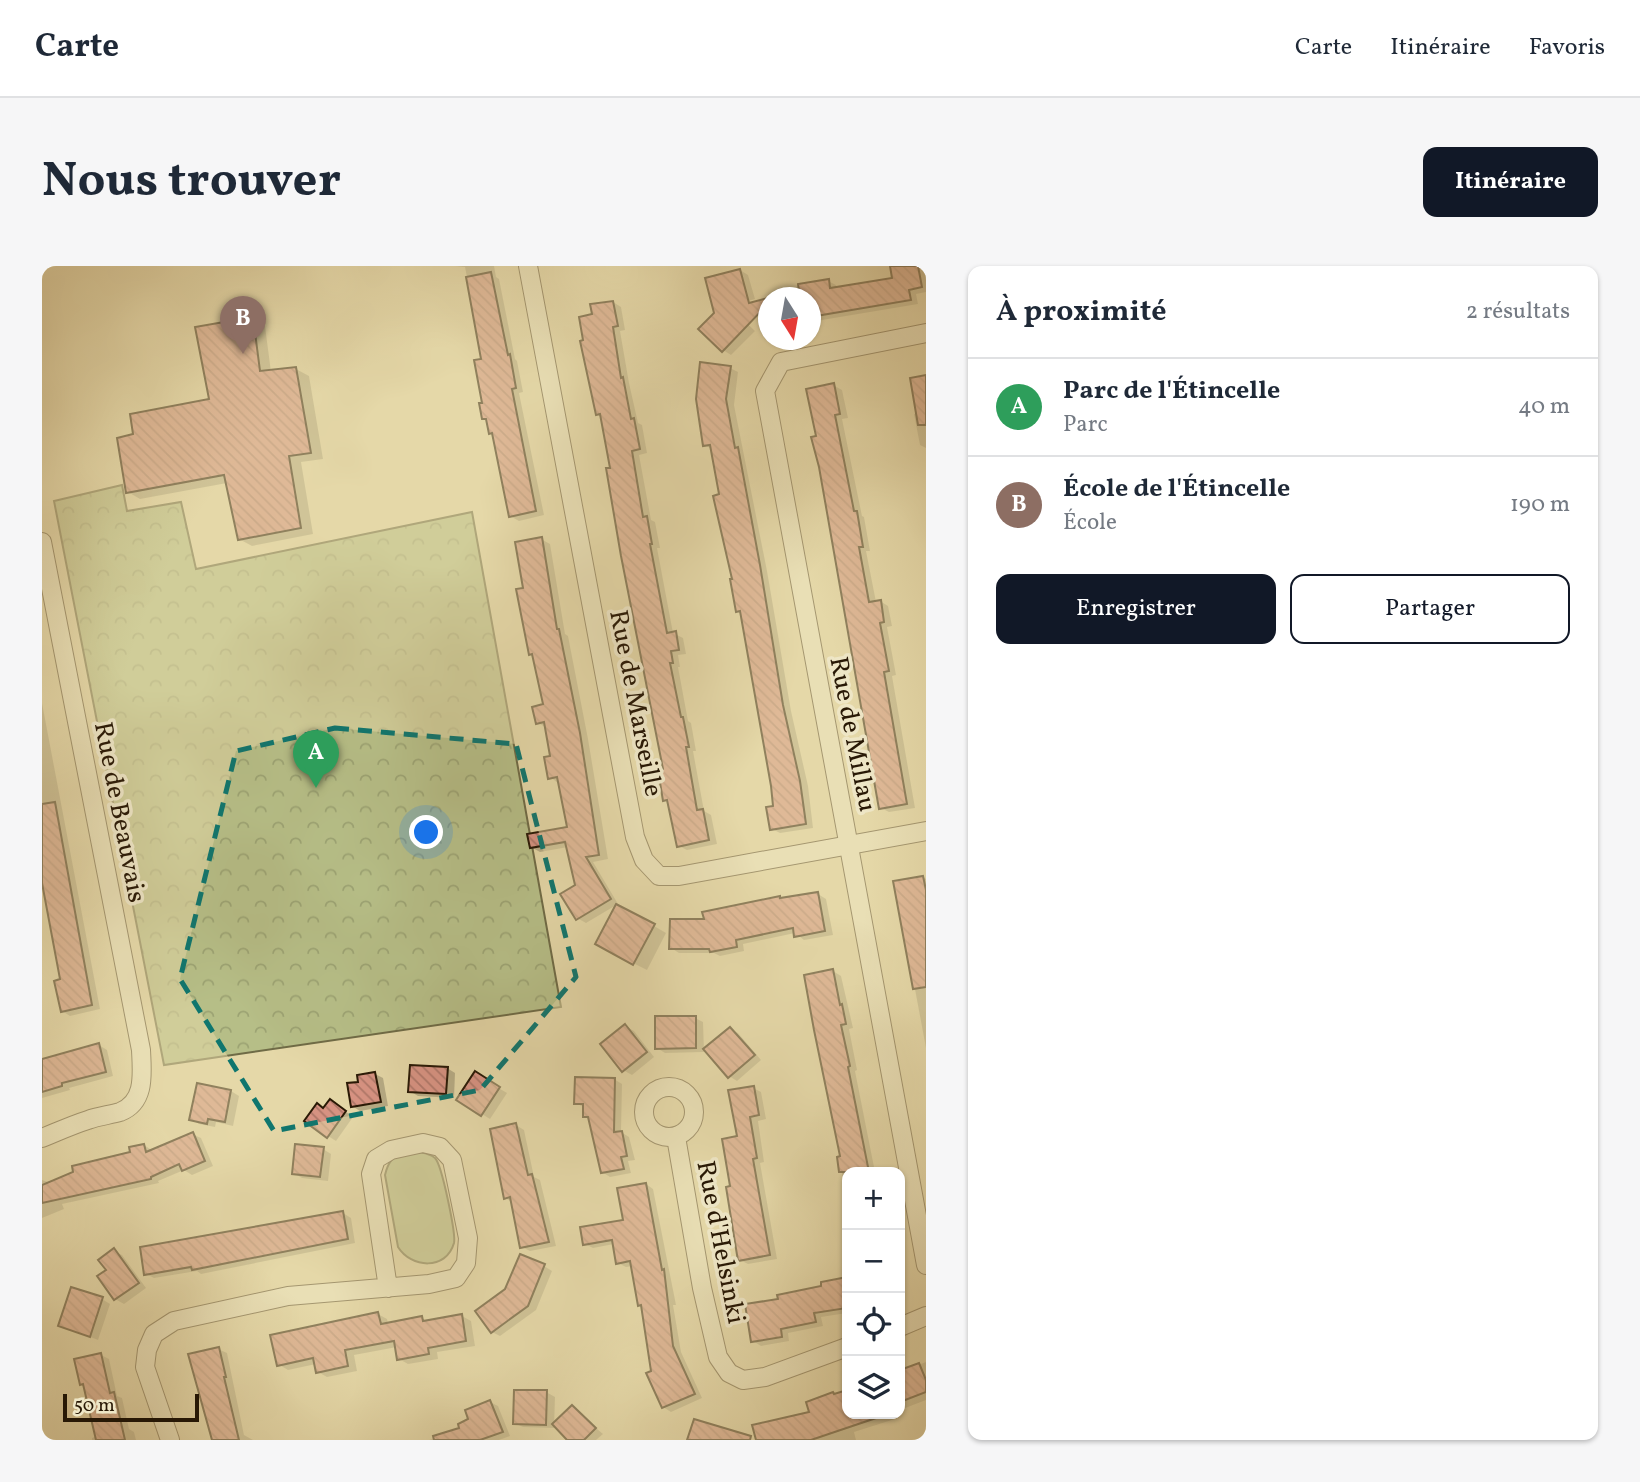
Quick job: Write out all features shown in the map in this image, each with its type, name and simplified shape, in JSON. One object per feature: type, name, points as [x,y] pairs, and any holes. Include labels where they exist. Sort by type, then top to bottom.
[{"type":"street","name":"Rue de Marseille","points":[[528,266],[635,837],[644,860],[659,876],[678,876],[926,831]]},
{"type":"street","name":"Rue de Millau","points":[[926,332],[781,362],[765,391],[926,1265]]},
{"type":"street","name":"Rue de Beauvais","points":[[42,542],[141,1050],[140,1093],[132,1106],[120,1112],[88,1119],[42,1138]]},
{"type":"street","name":"Rue d'Helsinki","points":[[676,1137],[702,1288],[718,1357],[729,1373],[743,1380],[765,1377],[842,1349]]},
{"type":"street","points":[[170,1440],[145,1367],[147,1350],[154,1334],[174,1321],[288,1296],[388,1288],[429,1284],[456,1278],[466,1263],[468,1238],[452,1160],[440,1147],[423,1143],[391,1150],[376,1159],[371,1174],[388,1288]]},
{"type":"street","points":[[905,1324],[926,1316]]},
{"type":"highlighted area","points":[[335,728],[516,744],[576,977],[480,1090],[274,1131],[180,979],[236,751]]},
{"type":"green space","points":[[122,485],[127,511],[181,502],[196,569],[472,512],[561,1007],[164,1065],[54,501]]},
{"type":"green space","points":[[403,1152],[428,1154],[435,1158],[441,1173],[451,1214],[454,1243],[450,1252],[436,1262],[411,1259],[398,1247],[385,1175],[391,1161]]},
{"type":"building","points":[[890,266],[918,266],[922,287],[909,290],[911,300],[821,315],[821,287],[798,287],[798,284],[829,279],[830,288],[892,278]]},
{"type":"building","points":[[740,269],[749,303],[758,301],[758,314],[722,352],[698,329],[714,313],[705,278]]},
{"type":"building","points":[[491,272],[508,355],[510,354],[516,388],[512,389],[536,511],[509,517],[492,433],[489,434],[486,419],[482,419],[479,403],[482,403],[474,360],[481,359],[466,277]]},
{"type":"building","points":[[613,301],[618,326],[613,327],[621,378],[623,377],[640,449],[632,451],[643,517],[647,516],[667,633],[676,631],[679,650],[671,651],[673,663],[670,663],[689,747],[686,747],[697,810],[703,809],[709,840],[677,847],[667,800],[663,801],[658,770],[663,769],[621,556],[600,414],[596,415],[580,341],[583,340],[579,317],[592,314],[590,304]]},
{"type":"building","points":[[253,317],[260,371],[296,367],[311,453],[289,456],[301,528],[238,540],[224,475],[126,493],[117,438],[133,434],[130,414],[209,399],[195,327]]},
{"type":"building","points":[[700,362],[731,366],[726,399],[735,448],[738,447],[806,824],[770,830],[766,807],[773,806],[771,786],[740,611],[736,612],[732,579],[713,496],[719,494],[710,445],[703,446],[696,399]]},
{"type":"building","points":[[926,375],[926,425],[918,425],[910,378]]},
{"type":"building","points":[[834,383],[840,414],[835,415],[854,511],[857,511],[863,547],[859,547],[869,602],[881,600],[884,622],[880,623],[889,671],[884,672],[907,804],[879,809],[819,467],[811,437],[816,436],[806,389]]},
{"type":"building","points":[[542,537],[557,629],[580,733],[599,855],[586,857],[611,899],[576,920],[560,894],[575,885],[565,842],[530,848],[527,834],[567,827],[557,777],[548,779],[544,757],[550,756],[544,722],[536,724],[532,707],[543,704],[532,654],[529,655],[516,589],[523,588],[515,542]]},
{"type":"building","points":[[55,802],[92,1005],[61,1012],[54,981],[60,979],[42,883],[42,804]]},
{"type":"building","points":[[923,876],[926,890],[926,987],[913,989],[893,881]]},
{"type":"building","points":[[818,892],[825,931],[794,937],[793,928],[736,940],[737,947],[710,952],[709,949],[669,949],[670,919],[704,919],[702,912],[780,896]]},
{"type":"building","points":[[616,904],[655,924],[633,965],[595,944]]},
{"type":"building","points":[[833,969],[846,1024],[841,1025],[868,1167],[842,1167],[842,1172],[839,1172],[837,1157],[840,1156],[804,975]]},
{"type":"building","points":[[655,1016],[696,1016],[696,1048],[655,1049]]},
{"type":"building","points":[[625,1024],[647,1052],[622,1072],[600,1044]]},
{"type":"building","points":[[730,1027],[755,1055],[728,1078],[703,1049]]},
{"type":"building","points":[[99,1043],[106,1072],[62,1083],[62,1086],[42,1092],[42,1059]]},
{"type":"building","points":[[410,1065],[448,1067],[446,1094],[408,1092]]},
{"type":"building","points":[[475,1071],[500,1087],[481,1116],[456,1100]]},
{"type":"building","points":[[375,1072],[381,1102],[351,1107],[347,1083],[358,1082],[357,1075]]},
{"type":"building","points":[[575,1077],[615,1078],[614,1132],[622,1131],[627,1156],[621,1157],[624,1169],[601,1173],[588,1117],[583,1117],[583,1104],[574,1104]]},
{"type":"building","points":[[197,1083],[231,1090],[225,1122],[208,1119],[207,1124],[189,1120]]},
{"type":"building","points":[[754,1086],[759,1115],[750,1117],[757,1158],[753,1159],[770,1255],[738,1261],[726,1187],[730,1186],[722,1139],[737,1136],[728,1090]]},
{"type":"building","points":[[330,1099],[346,1111],[327,1138],[304,1121],[317,1103],[323,1108]]},
{"type":"building","points":[[516,1123],[528,1175],[532,1174],[549,1242],[520,1248],[510,1197],[504,1199],[490,1129]]},
{"type":"building","points":[[193,1132],[205,1161],[182,1171],[179,1164],[151,1179],[42,1203],[42,1185],[73,1172],[72,1166],[130,1152],[129,1147],[144,1144],[146,1152]]},
{"type":"building","points":[[295,1144],[324,1147],[320,1177],[292,1174]]},
{"type":"building","points":[[646,1183],[662,1270],[664,1269],[673,1346],[695,1394],[662,1408],[646,1373],[651,1371],[641,1305],[638,1306],[630,1261],[616,1264],[612,1240],[583,1245],[580,1227],[623,1220],[617,1188]]},
{"type":"building","points":[[343,1211],[348,1239],[192,1270],[191,1267],[144,1275],[140,1247]]},
{"type":"building","points":[[114,1248],[139,1283],[114,1300],[97,1276],[106,1270],[98,1260]]},
{"type":"building","points":[[520,1254],[545,1264],[528,1306],[491,1333],[475,1311],[505,1289]]},
{"type":"building","points":[[842,1278],[842,1309],[814,1313],[816,1322],[781,1329],[782,1337],[751,1342],[745,1304],[778,1299],[777,1295],[821,1286],[821,1282]]},
{"type":"building","points":[[71,1287],[103,1297],[90,1337],[58,1326]]},
{"type":"building","points":[[378,1312],[381,1324],[422,1316],[423,1321],[462,1314],[466,1341],[428,1348],[429,1354],[397,1360],[394,1341],[345,1350],[348,1366],[316,1373],[313,1358],[277,1366],[270,1335]]},
{"type":"building","points":[[219,1347],[239,1440],[212,1440],[188,1354]]},
{"type":"building","points":[[101,1353],[110,1393],[114,1392],[125,1440],[96,1440],[83,1384],[80,1385],[74,1359]]},
{"type":"building","points":[[919,1363],[926,1380],[926,1392],[905,1400],[905,1368]]},
{"type":"building","points":[[514,1390],[547,1390],[546,1425],[513,1424]]},
{"type":"building","points":[[833,1392],[842,1392],[842,1419],[873,1419],[811,1440],[756,1440],[752,1425],[809,1412],[806,1402]]},
{"type":"building","points":[[490,1400],[503,1432],[480,1440],[434,1440],[433,1436],[459,1428],[458,1424],[468,1419],[465,1410]]},
{"type":"building","points":[[572,1405],[596,1428],[584,1440],[567,1440],[552,1424]]},
{"type":"building","points":[[694,1419],[751,1436],[750,1440],[687,1440]]},
{"type":"place","name":"École de l'Étincelle","points":[[243,354]]},
{"type":"place","name":"Parc de l'Étincelle","points":[[316,788]]}]
